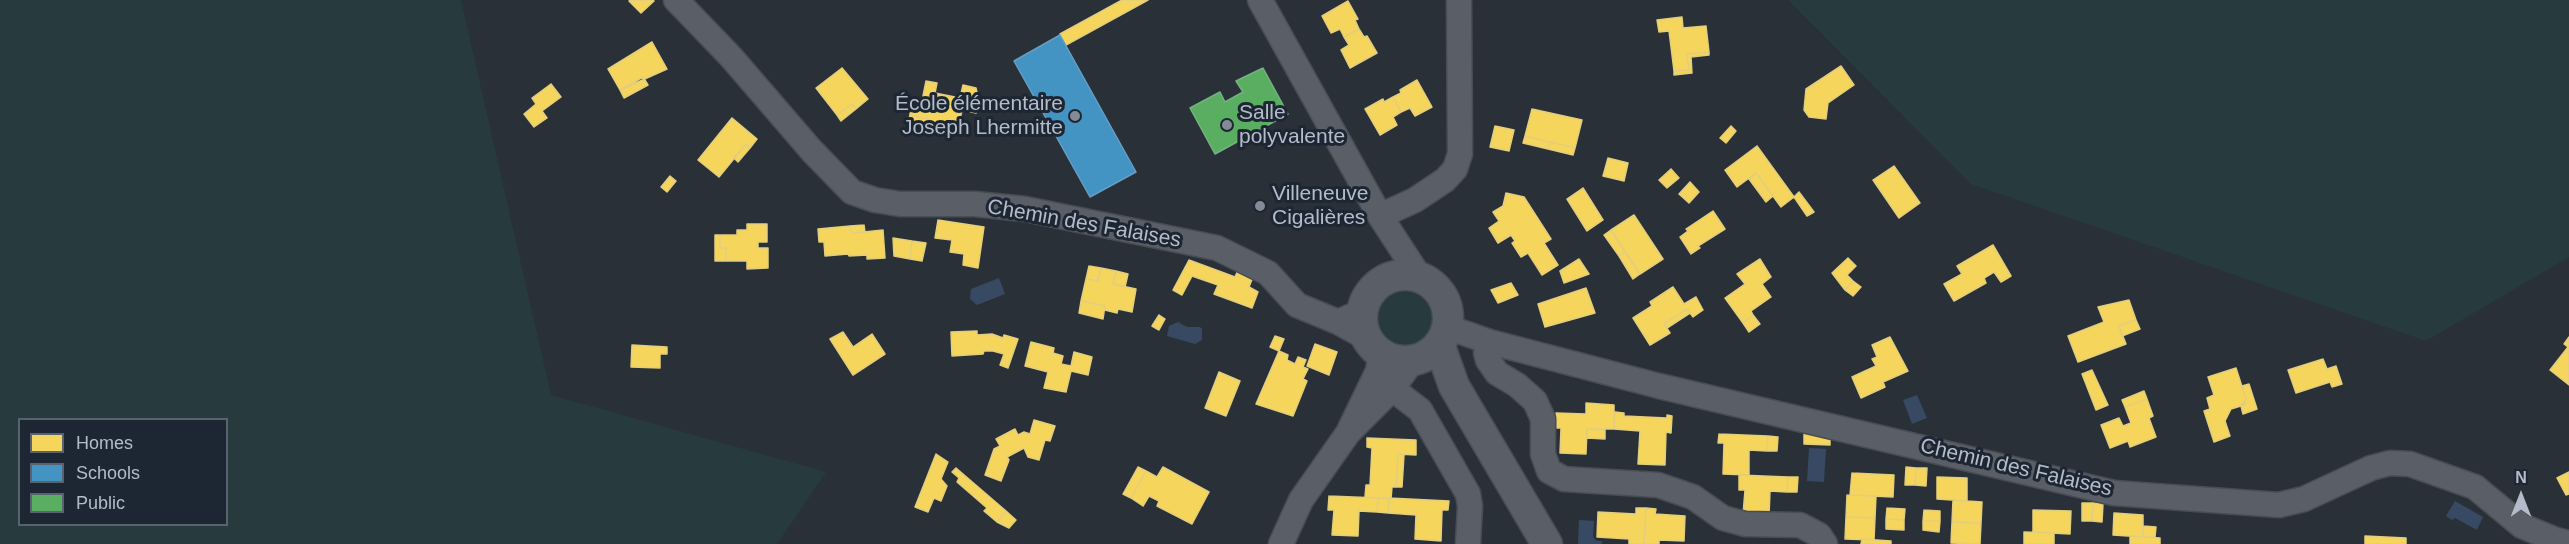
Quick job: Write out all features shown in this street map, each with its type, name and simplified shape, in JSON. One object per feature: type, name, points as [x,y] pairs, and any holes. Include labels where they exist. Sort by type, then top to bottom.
[{"type":"street","name":"Chemin des Falaises","points":[[676,0],[852,192],[875,200],[900,204],[975,204],[1025,209],[1217,248],[1268,273],[1297,305],[1370,347],[1420,410],[1468,494],[1470,506],[1468,544]]},
{"type":"street","points":[[1260,0],[1397,244],[1410,277],[1440,293],[1448,315],[1431,347],[1396,360],[1370,347]]},
{"type":"street","points":[[1380,216],[1415,200],[1445,180],[1455,169],[1460,154],[1459,0]]},
{"type":"street","points":[[1281,544],[1302,500],[1348,433],[1370,347],[1371,292],[1379,284],[1410,277]]},
{"type":"street","name":"Chemin des Falaises","points":[[1431,347],[1490,342],[1659,386],[2114,492],[2279,505],[2304,499],[2371,468],[2390,463],[2410,464],[2475,487],[2522,526],[2569,543]]},
{"type":"street","points":[[1490,342],[1486,353],[1497,373],[1517,385],[1535,401],[1544,419],[1543,454],[1549,471],[1564,479],[1658,485],[1693,497],[1723,518],[1745,525],[1800,525],[1819,535],[1825,544]]},
{"type":"street","points":[[1431,347],[1547,544]]},
{"type":"green space","points":[[0,0],[461,0],[551,395],[826,472],[777,544],[0,544]]},
{"type":"green space","points":[[1788,0],[2569,0],[2569,257],[2426,341],[1971,184]]},
{"type":"green space","points":[[1400,292],[1410,292],[1420,296],[1428,304],[1432,319],[1428,334],[1420,342],[1410,346],[1400,346],[1390,342],[1382,334],[1378,324],[1378,314],[1382,304],[1390,296]]},
{"type":"water","points":[[999,278],[1005,294],[977,305],[970,299],[971,289]]},
{"type":"water","points":[[1178,322],[1187,327],[1200,327],[1202,340],[1195,344],[1167,336],[1169,326]]},
{"type":"water","points":[[1917,395],[1927,418],[1912,424],[1903,400]]},
{"type":"water","points":[[1809,448],[1826,449],[1824,482],[1807,481]]},
{"type":"water","points":[[2455,501],[2483,517],[2477,530],[2455,518],[2452,520],[2446,516]]},
{"type":"water","points":[[1579,520],[1594,521],[1593,537],[1597,541],[1602,541],[1602,544],[1578,544]]},
{"type":"building: Homes","points":[[1122,0],[1148,0],[1066,45],[1060,34]]},
{"type":"building: Homes","points":[[629,1],[654,1],[641,13]]},
{"type":"building: Homes","points":[[1348,1],[1358,19],[1355,20],[1359,29],[1344,37],[1340,29],[1331,33],[1322,16]]},
{"type":"building: Homes","points":[[1682,17],[1683,28],[1706,26],[1709,52],[1687,54],[1689,70],[1674,71],[1669,31],[1659,32],[1657,20]]},
{"type":"building: Homes","points":[[1359,29],[1364,37],[1367,36],[1377,53],[1350,68],[1341,50],[1349,45],[1344,37]]},
{"type":"building: Homes","points":[[652,42],[667,69],[620,90],[608,69]]},
{"type":"building: Homes","points":[[1709,52],[1709,55],[1691,57],[1692,73],[1674,75],[1674,71],[1689,70],[1687,54]]},
{"type":"building: Homes","points":[[1841,66],[1854,85],[1828,103],[1826,119],[1809,117],[1804,110],[1806,89]]},
{"type":"building: Homes","points":[[842,68],[868,99],[856,109],[852,104],[837,115],[816,88]]},
{"type":"building: Homes","points":[[643,77],[648,85],[624,98],[620,90]]},
{"type":"building: Homes","points":[[1417,80],[1432,107],[1415,116],[1410,108],[1401,112],[1393,97]]},
{"type":"building: Homes","points":[[926,81],[937,83],[935,93],[960,98],[963,85],[976,88],[979,102],[976,113],[962,110],[958,129],[928,123],[929,119],[910,115],[910,111],[900,109],[902,97],[922,101]]},
{"type":"building: Homes","points":[[551,84],[561,97],[542,111],[547,118],[534,127],[524,114],[536,104],[532,98]]},
{"type":"building: Homes","points":[[1393,97],[1401,112],[1393,117],[1397,125],[1380,135],[1365,109],[1383,99],[1384,102]]},
{"type":"building: Homes","points":[[852,104],[856,109],[841,121],[837,115]]},
{"type":"building: Homes","points":[[1532,109],[1582,120],[1575,148],[1525,136]]},
{"type":"building: Homes","points":[[910,115],[929,119],[928,126],[908,122]]},
{"type":"building: Homes","points":[[732,118],[757,139],[750,148],[746,144],[719,177],[698,160]]},
{"type":"building: Homes","points":[[1495,126],[1514,130],[1509,151],[1490,147]]},
{"type":"building: Homes","points":[[1731,126],[1736,131],[1726,143],[1720,138]]},
{"type":"building: Homes","points":[[1525,136],[1550,142],[1548,149],[1523,143]]},
{"type":"building: Homes","points":[[1550,142],[1575,148],[1573,155],[1548,149]]},
{"type":"building: Homes","points":[[746,144],[750,148],[738,162],[734,158]]},
{"type":"building: Homes","points":[[1757,146],[1794,197],[1781,207],[1756,173],[1737,187],[1725,170]]},
{"type":"building: Homes","points":[[1608,158],[1628,163],[1624,181],[1603,176]]},
{"type":"building: Homes","points":[[1894,166],[1920,203],[1899,218],[1873,180]]},
{"type":"building: Homes","points":[[1671,169],[1679,178],[1667,188],[1659,180]]},
{"type":"building: Homes","points":[[1756,173],[1773,196],[1766,202],[1749,179]]},
{"type":"building: Homes","points":[[670,176],[676,181],[667,192],[661,187]]},
{"type":"building: Homes","points":[[1690,182],[1699,192],[1689,203],[1679,194]]},
{"type":"building: Homes","points":[[1583,188],[1603,220],[1587,231],[1567,199]]},
{"type":"building: Homes","points":[[1799,192],[1814,212],[1807,216],[1794,197]]},
{"type":"building: Homes","points":[[1506,193],[1524,197],[1551,239],[1544,243],[1558,265],[1542,275],[1528,253],[1521,257],[1512,243],[1515,241],[1511,235],[1498,243],[1489,228],[1499,221],[1493,212],[1503,206]]},
{"type":"building: Homes","points":[[1713,211],[1725,229],[1698,246],[1700,248],[1691,254],[1680,237],[1688,231],[1686,229]]},
{"type":"building: Homes","points":[[1634,215],[1663,259],[1640,274],[1611,230]]},
{"type":"building: Homes","points":[[938,220],[984,227],[978,268],[963,265],[964,254],[950,252],[952,240],[935,238]]},
{"type":"building: Homes","points":[[747,224],[767,224],[767,242],[758,242],[758,248],[768,248],[768,268],[747,269],[747,261],[726,261],[726,248],[720,248],[720,235],[737,235],[737,230],[747,230]]},
{"type":"building: Homes","points":[[864,225],[865,232],[854,233],[850,230],[850,226]]},
{"type":"building: Homes","points":[[850,226],[850,230],[854,233],[883,230],[885,258],[867,259],[867,255],[849,256],[848,254],[825,256],[824,242],[819,242],[818,229]]},
{"type":"building: Homes","points":[[1611,230],[1625,252],[1619,256],[1604,235]]},
{"type":"building: Homes","points":[[715,235],[720,235],[720,248],[726,248],[726,261],[715,261]]},
{"type":"building: Homes","points":[[893,238],[912,241],[910,259],[894,256]]},
{"type":"building: Homes","points":[[912,241],[926,243],[922,261],[910,259]]},
{"type":"building: Homes","points":[[1993,245],[2011,276],[2001,282],[1994,272],[1984,278],[1986,283],[1954,301],[1944,284],[1962,274],[1957,266]]},
{"type":"building: Homes","points":[[1625,252],[1640,274],[1633,279],[1619,256]]},
{"type":"building: Homes","points":[[1848,258],[1856,266],[1847,275],[1853,281],[1845,290],[1832,273]]},
{"type":"building: Homes","points":[[1579,259],[1589,274],[1564,283],[1560,271]]},
{"type":"building: Homes","points":[[1760,259],[1771,277],[1762,284],[1771,297],[1751,311],[1753,315],[1743,323],[1725,298],[1745,284],[1737,274]]},
{"type":"building: Homes","points":[[1189,260],[1235,277],[1238,270],[1253,277],[1249,287],[1258,292],[1252,308],[1214,294],[1218,285],[1192,276],[1182,295],[1173,290]]},
{"type":"building: Homes","points":[[1089,266],[1101,268],[1098,281],[1086,279]]},
{"type":"building: Homes","points":[[1101,268],[1116,271],[1113,284],[1136,289],[1132,312],[1118,309],[1117,313],[1105,310],[1105,306],[1081,301],[1086,279],[1098,281]]},
{"type":"building: Homes","points":[[1116,271],[1128,274],[1125,287],[1113,284]]},
{"type":"building: Homes","points":[[1853,281],[1861,287],[1853,296],[1845,290]]},
{"type":"building: Homes","points":[[1511,283],[1518,295],[1498,303],[1491,290]]},
{"type":"building: Homes","points":[[1673,287],[1684,304],[1696,297],[1703,310],[1693,317],[1687,309],[1664,324],[1670,333],[1650,345],[1633,318],[1652,306],[1650,302]]},
{"type":"building: Homes","points":[[1586,288],[1595,313],[1545,327],[1538,304]]},
{"type":"building: Homes","points":[[2129,300],[2136,320],[2119,326],[2126,344],[2078,362],[2068,336],[2104,322],[2098,307]]},
{"type":"building: Homes","points":[[1081,301],[1105,306],[1103,319],[1079,313]]},
{"type":"building: Homes","points":[[1687,309],[1690,313],[1667,328],[1664,324]]},
{"type":"building: Homes","points":[[1159,315],[1165,319],[1159,330],[1152,326]]},
{"type":"building: Homes","points":[[1753,315],[1760,324],[1749,332],[1743,323]]},
{"type":"building: Homes","points":[[2136,320],[2140,329],[2122,336],[2119,326]]},
{"type":"building: Homes","points":[[977,331],[977,335],[992,334],[1003,338],[1004,335],[1018,339],[1008,368],[1000,365],[1004,354],[993,351],[952,356],[951,332]]},
{"type":"building: Homes","points":[[843,332],[853,347],[872,334],[885,354],[853,375],[830,339]]},
{"type":"building: Homes","points":[[1275,336],[1284,339],[1279,351],[1270,347]]},
{"type":"building: Homes","points":[[1890,337],[1908,371],[1883,382],[1885,387],[1861,398],[1852,377],[1876,366],[1872,359],[1877,357],[1872,345]]},
{"type":"building: Homes","points":[[2569,337],[2569,385],[2550,370],[2568,347],[2564,344]]},
{"type":"building: Homes","points":[[1031,342],[1054,348],[1053,353],[1063,356],[1061,364],[1071,366],[1074,352],[1092,357],[1088,375],[1071,371],[1066,392],[1044,388],[1048,372],[1025,366]]},
{"type":"building: Homes","points":[[1315,344],[1337,352],[1329,375],[1307,366]]},
{"type":"building: Homes","points":[[632,345],[667,347],[667,354],[660,354],[660,368],[631,367]]},
{"type":"building: Homes","points":[[1279,351],[1288,355],[1287,360],[1295,364],[1298,357],[1306,360],[1303,367],[1308,369],[1303,379],[1307,381],[1293,416],[1256,404]]},
{"type":"building: Homes","points":[[2323,359],[2327,369],[2336,366],[2342,384],[2332,387],[2330,382],[2296,393],[2288,370]]},
{"type":"building: Homes","points":[[2236,368],[2246,399],[2244,405],[2231,409],[2225,421],[2230,436],[2214,442],[2204,411],[2210,409],[2207,398],[2214,395],[2208,377]]},
{"type":"building: Homes","points":[[2092,370],[2108,405],[2096,410],[2082,374]]},
{"type":"building: Homes","points":[[1219,372],[1240,381],[1226,416],[1205,408]]},
{"type":"building: Homes","points":[[2249,384],[2257,409],[2243,414],[2241,406],[2246,399],[2242,386]]},
{"type":"building: Homes","points":[[2144,391],[2147,399],[2125,407],[2122,400]]},
{"type":"building: Homes","points":[[2147,399],[2153,416],[2149,418],[2156,437],[2130,447],[2128,441],[2110,448],[2101,425],[2119,418],[2123,426],[2131,423],[2125,407]]},
{"type":"building: Homes","points":[[1586,403],[1614,405],[1614,429],[1587,429],[1586,454],[1560,453],[1561,428],[1556,428],[1556,413],[1586,414]]},
{"type":"building: Homes","points":[[1615,412],[1624,413],[1624,416],[1667,418],[1667,415],[1672,416],[1671,433],[1666,432],[1665,465],[1638,464],[1640,431],[1614,429]]},
{"type":"building: Homes","points":[[1034,420],[1055,426],[1050,441],[1045,440],[1039,460],[1028,457],[1024,448],[1007,457],[1009,460],[1001,481],[985,475],[994,449],[1000,446],[996,439],[1015,429],[1018,435],[1024,432],[1030,434]]},
{"type":"building: Homes","points":[[1587,429],[1605,430],[1605,439],[1587,438]]},
{"type":"building: Homes","points":[[1804,432],[1830,439],[1830,445],[1804,444]]},
{"type":"building: Homes","points":[[1719,434],[1768,436],[1767,451],[1749,450],[1749,475],[1723,474],[1724,443],[1718,443]]},
{"type":"building: Homes","points":[[1768,436],[1778,437],[1777,451],[1767,451]]},
{"type":"building: Homes","points":[[1367,438],[1416,440],[1416,455],[1398,454],[1396,487],[1392,487],[1391,499],[1365,497],[1366,485],[1370,485],[1372,448],[1367,447]]},
{"type":"building: Homes","points":[[936,454],[948,462],[941,479],[947,486],[941,501],[934,498],[928,512],[915,507]]},
{"type":"building: Homes","points":[[1398,454],[1404,455],[1402,487],[1396,487]]},
{"type":"building: Homes","points":[[1138,467],[1146,471],[1131,498],[1123,494]]},
{"type":"building: Homes","points":[[1163,467],[1209,492],[1192,524],[1157,506],[1159,501],[1149,496],[1143,506],[1131,498],[1146,471],[1157,477]]},
{"type":"building: Homes","points":[[1906,467],[1916,468],[1915,485],[1905,485]]},
{"type":"building: Homes","points":[[956,468],[1006,511],[997,522],[984,511],[987,508],[957,482],[959,478],[952,472]]},
{"type":"building: Homes","points":[[1916,468],[1927,468],[1926,486],[1915,485]]},
{"type":"building: Homes","points":[[2569,472],[2569,494],[2566,495],[2557,478]]},
{"type":"building: Homes","points":[[1852,473],[1894,475],[1893,497],[1850,495]]},
{"type":"building: Homes","points":[[1739,475],[1788,477],[1787,492],[1770,491],[1769,516],[1743,515],[1745,490],[1739,490]]},
{"type":"building: Homes","points":[[1788,477],[1798,477],[1797,492],[1787,492]]},
{"type":"building: Homes","points":[[1937,477],[1967,478],[1967,501],[1937,499]]},
{"type":"building: Homes","points":[[1847,495],[1876,496],[1875,518],[1846,517]]},
{"type":"building: Homes","points":[[1329,496],[1378,498],[1377,512],[1359,511],[1358,536],[1332,535],[1334,510],[1328,510]]},
{"type":"building: Homes","points":[[1378,498],[1389,498],[1388,513],[1377,512]]},
{"type":"building: Homes","points":[[1389,498],[1449,501],[1448,510],[1442,510],[1441,541],[1415,539],[1416,515],[1388,513]]},
{"type":"building: Homes","points":[[1953,500],[1982,502],[1981,523],[1952,522]]},
{"type":"building: Homes","points":[[2082,503],[2093,503],[2092,521],[2082,521]]},
{"type":"building: Homes","points":[[2093,503],[2103,504],[2102,522],[2092,521]]},
{"type":"building: Homes","points":[[1636,508],[1646,508],[1644,544],[1629,544],[1629,539],[1597,537],[1598,512],[1636,514]]},
{"type":"building: Homes","points":[[1646,508],[1656,509],[1655,514],[1685,516],[1684,541],[1659,540],[1659,544],[1644,544]]},
{"type":"building: Homes","points":[[1887,508],[1905,509],[1904,520],[1886,519]]},
{"type":"building: Homes","points":[[1924,510],[1940,511],[1940,521],[1923,521]]},
{"type":"building: Homes","points":[[2033,510],[2071,511],[2070,534],[2033,532]]},
{"type":"building: Homes","points":[[1006,511],[1016,520],[1009,528],[997,522]]},
{"type":"building: Homes","points":[[2114,513],[2143,515],[2143,537],[2113,535]]},
{"type":"building: Homes","points":[[1846,517],[1875,518],[1874,540],[1845,539]]},
{"type":"building: Homes","points":[[1886,519],[1904,520],[1904,530],[1886,529]]},
{"type":"building: Homes","points":[[1923,521],[1940,521],[1939,532],[1923,530]]},
{"type":"building: Homes","points":[[1952,522],[1981,523],[1980,544],[1951,543]]},
{"type":"building: Homes","points":[[2143,526],[2156,527],[2155,537],[2143,537]]},
{"type":"building: Homes","points":[[2024,532],[2054,533],[2054,544],[2024,544]]},
{"type":"building: Homes","points":[[2130,536],[2160,538],[2160,544],[2130,544]]},
{"type":"building: Homes","points":[[2365,536],[2406,538],[2406,544],[2365,544]]},
{"type":"building: Homes","points":[[1862,539],[1891,541],[1891,544],[1861,544]]},
{"type":"building: Schools","name":"École élémentaire Joseph Lhermitte","points":[[1060,35],[1136,172],[1090,197],[1014,61]]},
{"type":"building: Public","points":[[1263,68],[1288,114],[1215,154],[1190,108],[1220,92],[1225,102],[1243,92],[1236,81]]},
{"type":"place","name":"École élémentaire Joseph Lhermitte","points":[[1075,116]]},
{"type":"place","name":"Salle polyvalente","points":[[1227,125]]},
{"type":"place","name":"Villeneuve Cigalières","points":[[1260,206]]}]
